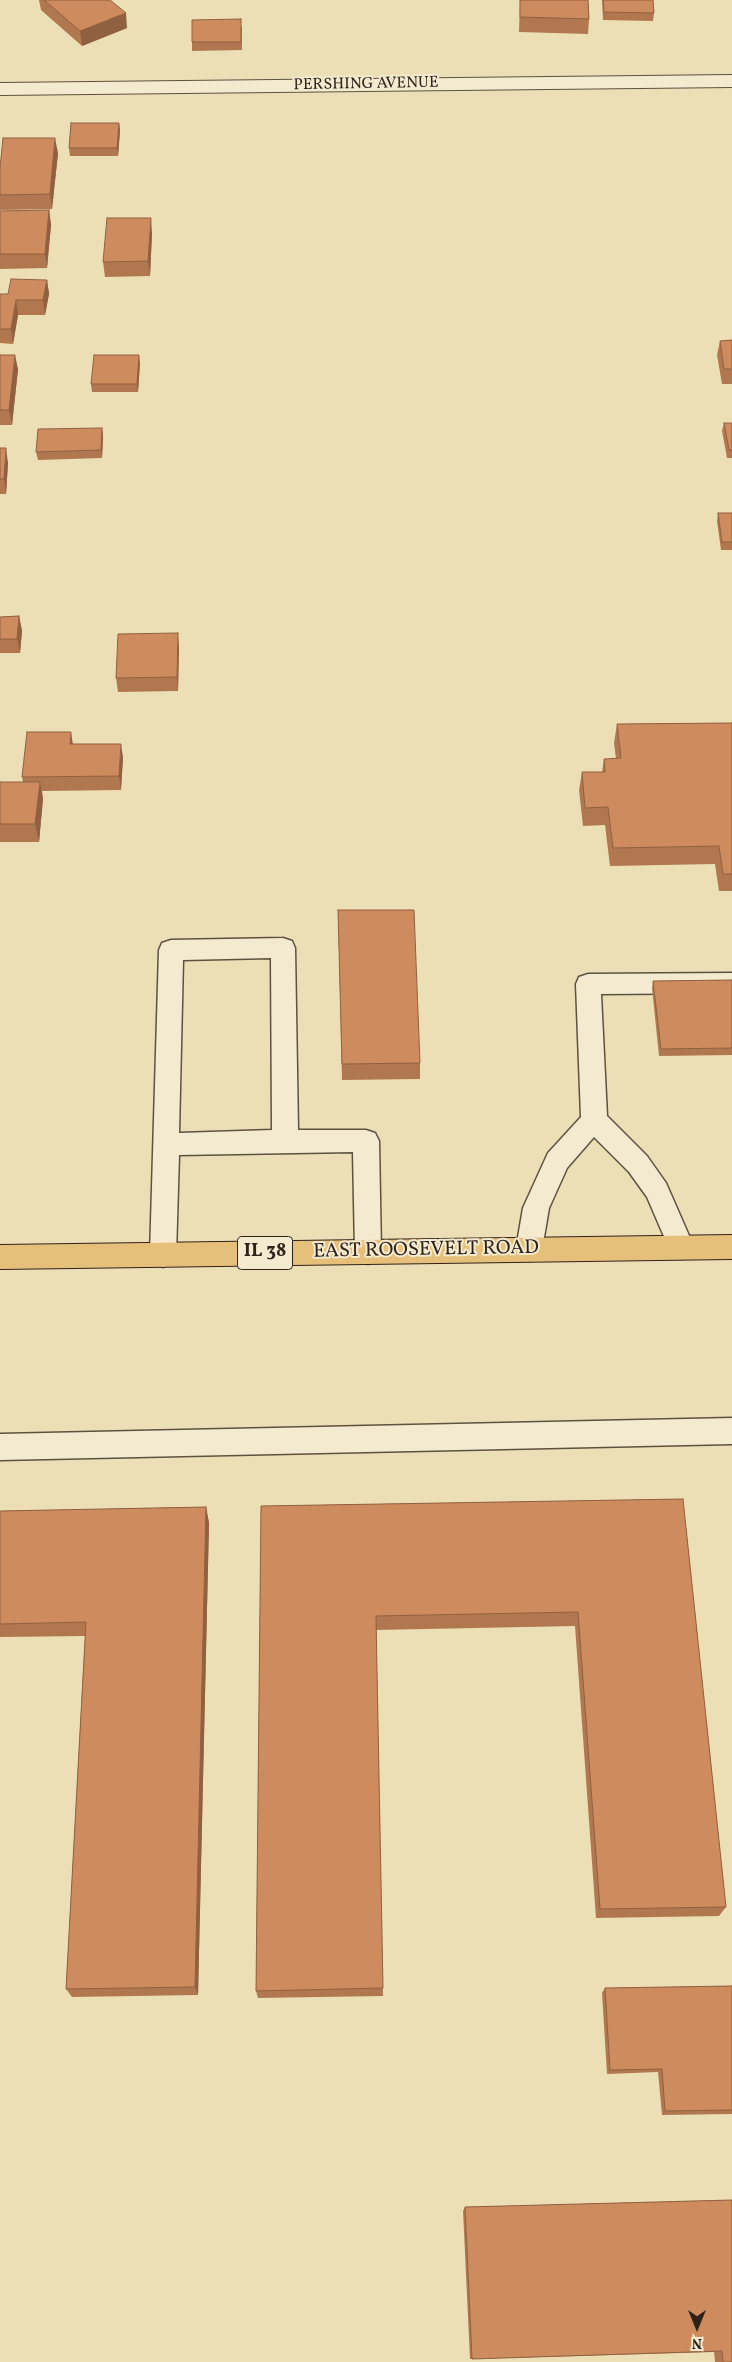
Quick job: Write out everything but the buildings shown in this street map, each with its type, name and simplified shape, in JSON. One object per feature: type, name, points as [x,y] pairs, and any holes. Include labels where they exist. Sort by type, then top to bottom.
[{"type":"main road","name":"EAST ROOSEVELT ROAD","points":[[0,1257],[732,1247]]},
{"type":"street","name":"PERSHING AVENUE","points":[[0,89],[732,82]]},
{"type":"lane","points":[[163,1255],[172,950],[282,948],[285,1142]]},
{"type":"lane","points":[[681,1247],[657,1191],[638,1164],[594,1120],[588,984],[732,983]]},
{"type":"lane","points":[[529,1249],[536,1208],[557,1161],[594,1120]]},
{"type":"lane","points":[[166,1144],[366,1142],[368,1252]]},
{"type":"lane","points":[[0,1447],[732,1431]]}]
